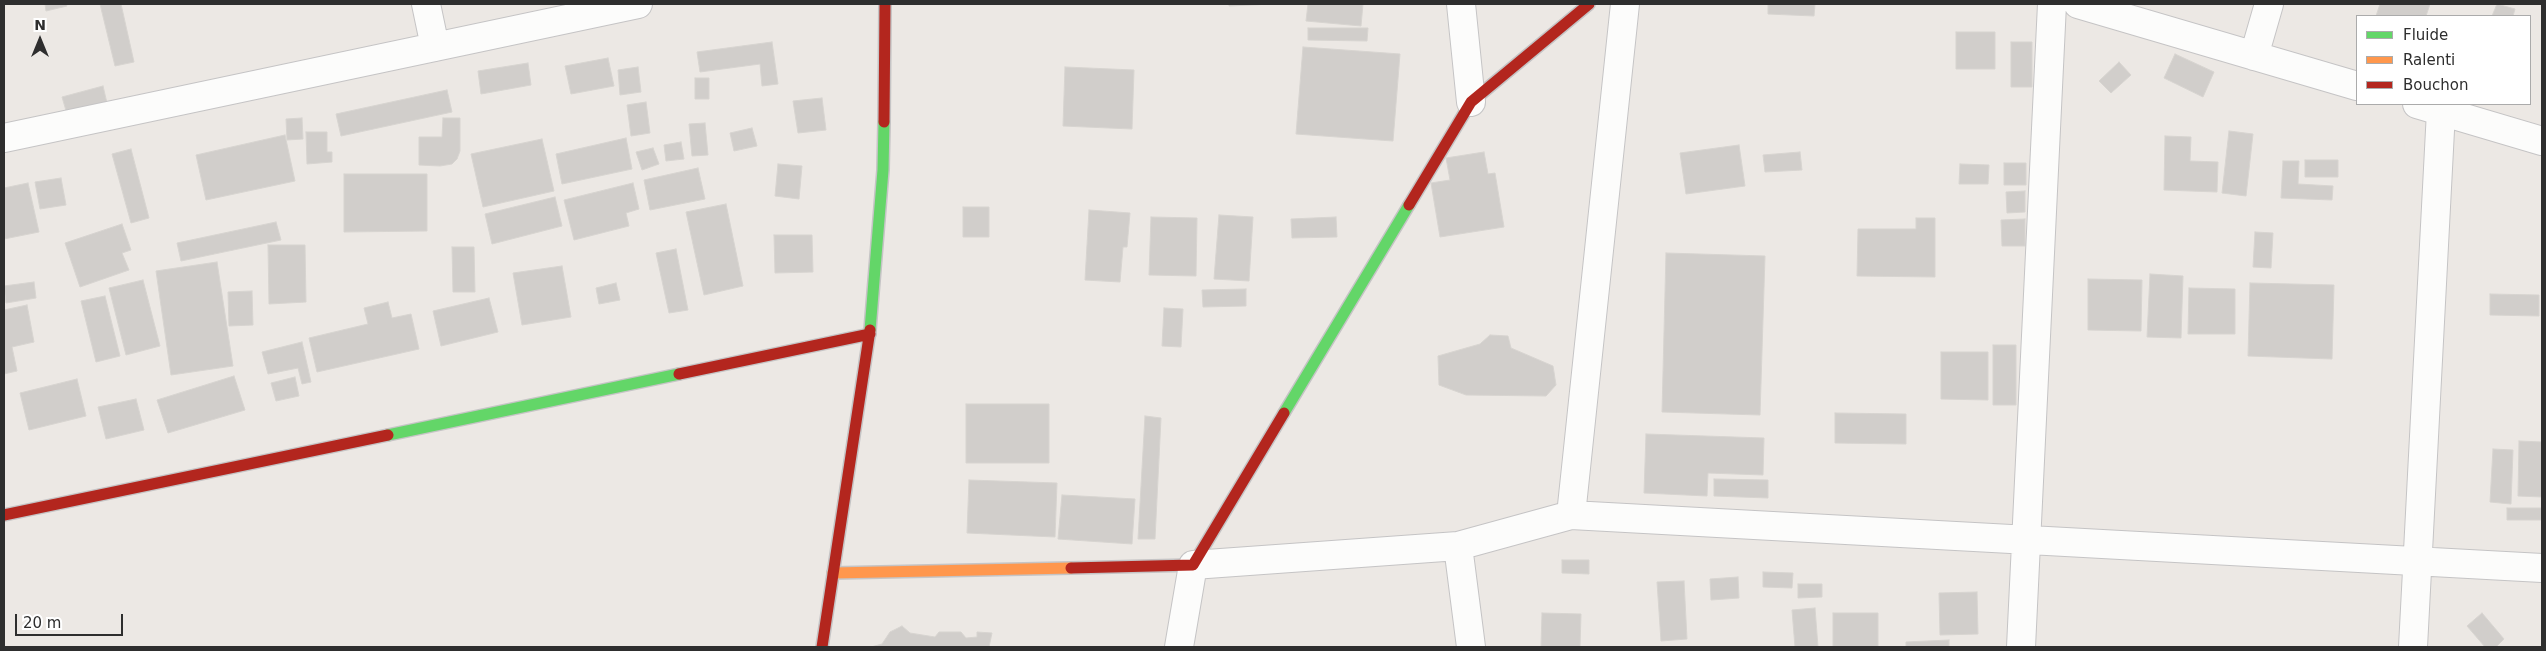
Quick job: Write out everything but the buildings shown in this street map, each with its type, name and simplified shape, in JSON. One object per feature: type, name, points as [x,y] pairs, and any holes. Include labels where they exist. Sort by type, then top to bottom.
[{"type":"street","points":[[426,4],[434,47]]},
{"type":"street","points":[[4,138],[638,4]]},
{"type":"street","points":[[822,647],[870,334],[883,170],[885,4]]},
{"type":"street","points":[[1461,4],[1471,102]]},
{"type":"street","points":[[1179,647],[1192,565],[1471,102],[1589,4]]},
{"type":"street","points":[[1571,515],[1626,4]]},
{"type":"street","points":[[2020,647],[2052,4]]},
{"type":"street","points":[[2078,4],[2356,86]]},
{"type":"street","points":[[2254,56],[2269,4]]},
{"type":"street","points":[[2413,647],[2418,562],[2429,107],[2542,141]]},
{"type":"street","points":[[4,515],[870,334]]},
{"type":"street","points":[[833,573],[1192,565],[1458,546],[1571,515],[2542,568]]},
{"type":"street","points":[[1458,546],[1471,647]]},
{"type":"traffic: fast","points":[[870,330],[883,170],[884,122]]},
{"type":"traffic: fast","points":[[1284,413],[1409,205]]},
{"type":"traffic: fast","points":[[388,435],[679,374]]},
{"type":"traffic: slow","points":[[833,573],[1071,568]]},
{"type":"traffic: jam","points":[[884,122],[885,4]]},
{"type":"traffic: jam","points":[[1409,205],[1471,102],[1589,4]]},
{"type":"traffic: jam","points":[[822,647],[870,330]]},
{"type":"traffic: jam","points":[[679,374],[870,334]]},
{"type":"traffic: jam","points":[[1071,568],[1193,565],[1284,413]]},
{"type":"traffic: jam","points":[[4,515],[388,435]]}]
